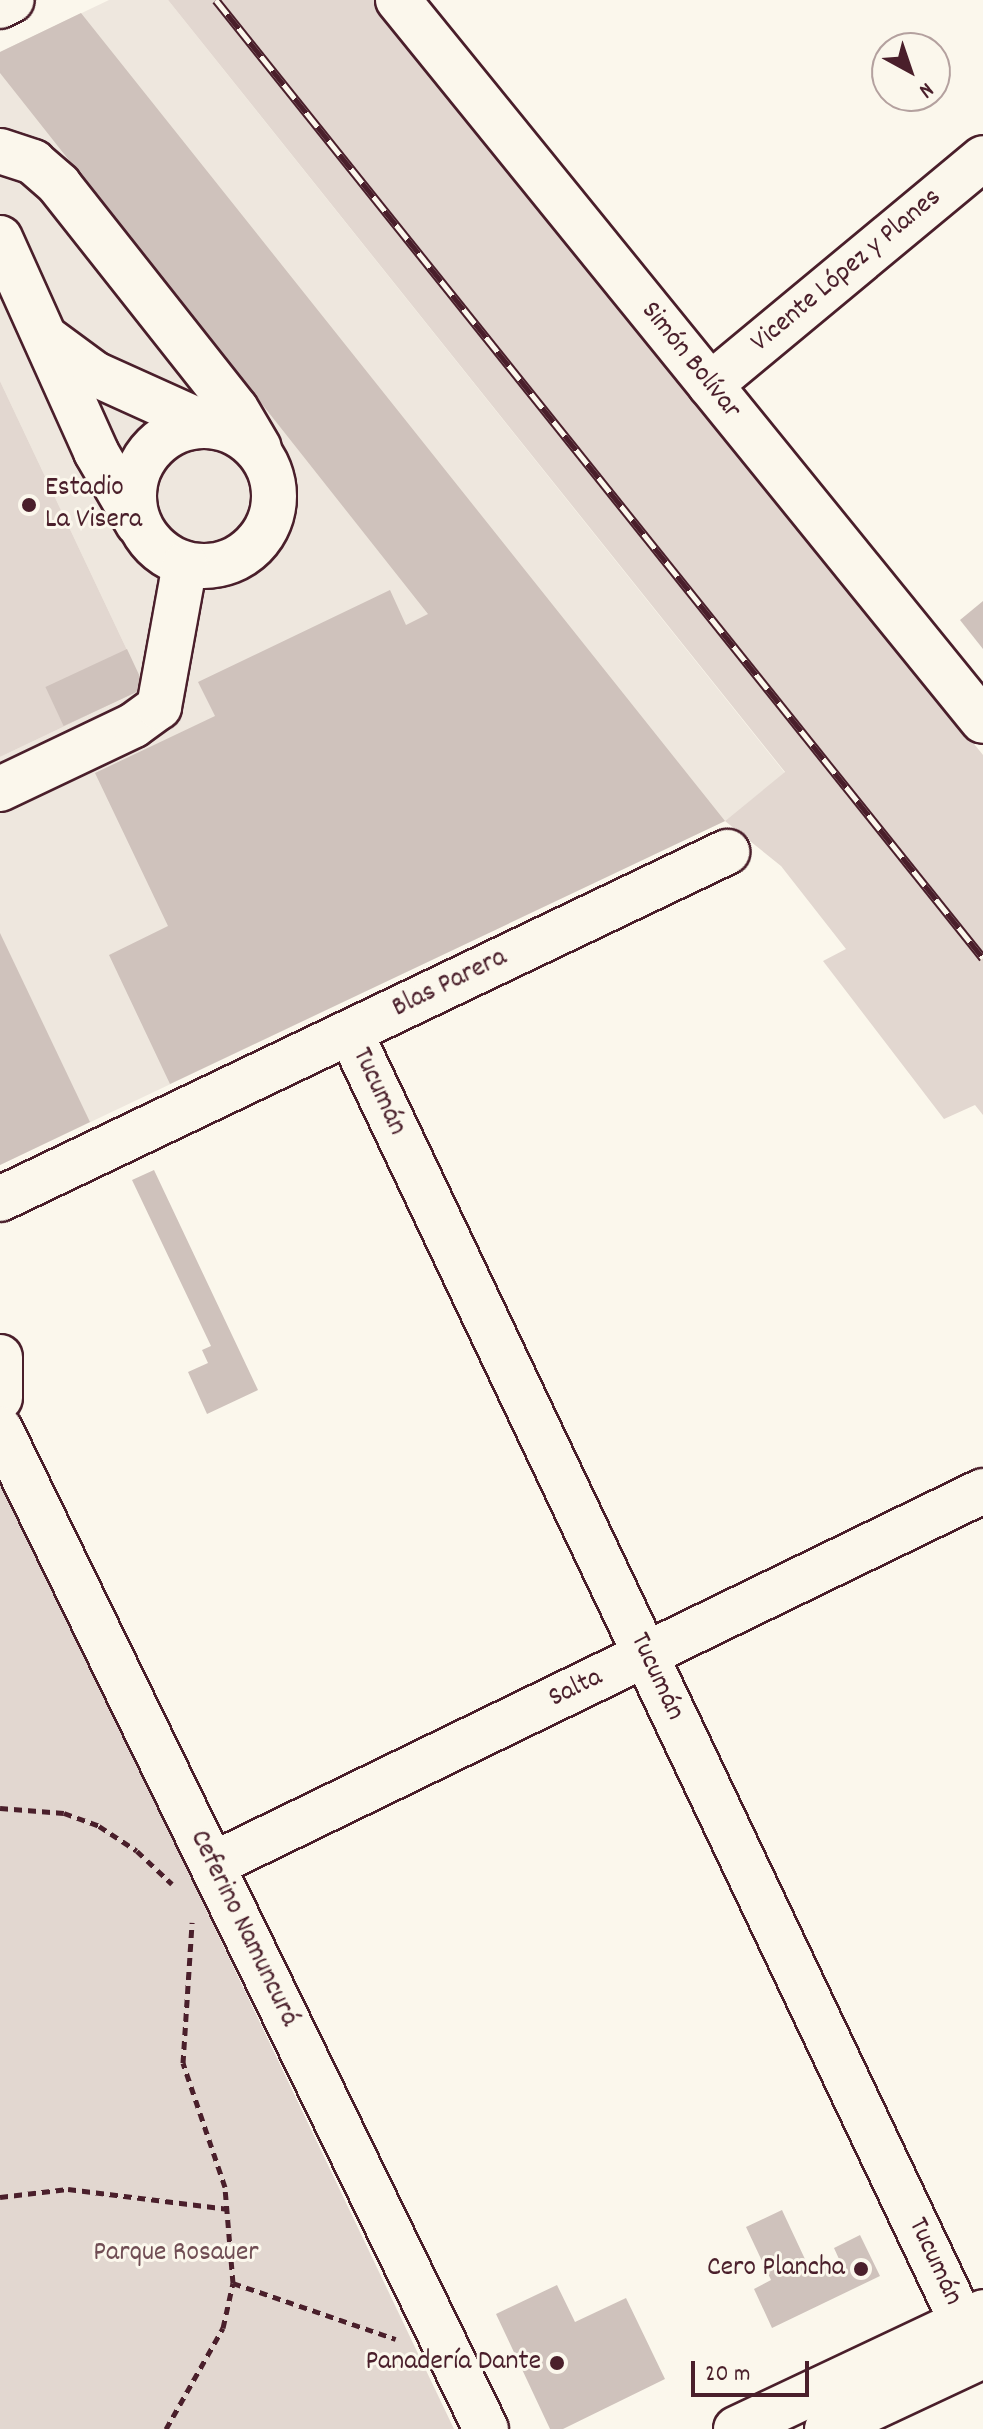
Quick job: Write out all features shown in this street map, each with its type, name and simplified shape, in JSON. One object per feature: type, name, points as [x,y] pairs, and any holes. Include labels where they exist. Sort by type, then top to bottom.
[{"type":"street","points":[[0,6],[12,0]]},
{"type":"street","name":"Simón Bolívar","points":[[398,0],[983,721]]},
{"type":"street","points":[[0,151],[33,162],[59,185],[236,409],[265,461],[273,509],[259,539],[248,551],[218,565],[185,564],[170,558],[145,535],[103,466],[0,238]]},
{"type":"street","name":"Vicente López y Planes","points":[[710,385],[983,158]]},
{"type":"street","points":[[44,336],[95,374],[210,426],[242,437],[265,461]]},
{"type":"street","points":[[145,535],[134,502],[140,468],[149,454],[176,432],[210,426]]},
{"type":"street","points":[[0,789],[134,725],[159,707],[185,564]]},
{"type":"street","name":"Blas Parera","points":[[0,1199],[727,852]]},
{"type":"street","name":"Tucumán","points":[[350,1032],[645,1655],[976,2330]]},
{"type":"street","points":[[0,1357],[0,1398]]},
{"type":"street","name":"Ceferino Namuncurá","points":[[0,1429],[486,2429]]},
{"type":"street","name":"Salta","points":[[212,1865],[983,1491]]},
{"type":"street","points":[[762,2424],[976,2330]]},
{"type":"street","points":[[827,2429],[976,2330]]},
{"type":"path","points":[[0,1808],[64,1813],[99,1826],[137,1851],[180,1894]]},
{"type":"path","points":[[166,2429],[218,2338],[233,2283],[229,2209],[183,2063],[193,1911]]},
{"type":"path","points":[[0,2197],[68,2189],[229,2209]]},
{"type":"path","points":[[233,2283],[397,2340]]},
{"type":"shaded area","points":[[109,0],[168,0],[785,773],[725,821],[0,1165],[0,757],[145,688],[0,381],[0,52]]},
{"type":"green space","points":[[168,0],[375,0],[983,755],[983,1115],[975,1105],[944,1119],[823,961],[846,949],[781,866],[725,821],[785,772]]},
{"type":"green space","name":"Estadio La Visera","points":[[0,381],[145,688],[0,757]]},
{"type":"green space","name":"Parque Rosauer","points":[[0,1478],[454,2429],[0,2429]]},
{"type":"building","points":[[81,13],[725,821],[170,1084],[109,955],[168,926],[95,773],[215,716],[198,682],[390,590],[406,625],[428,614],[0,73],[0,52]]},
{"type":"building","points":[[983,601],[983,649],[960,620]]},
{"type":"building","points":[[127,649],[145,688],[64,726],[45,687]]},
{"type":"building","points":[[0,933],[90,1122],[0,1165]]},
{"type":"building","points":[[154,1170],[258,1390],[207,1414],[188,1372],[208,1363],[202,1350],[211,1346],[132,1180]]},
{"type":"building","points":[[782,2210],[811,2272],[839,2259],[834,2248],[860,2235],[880,2276],[772,2328],[754,2289],[771,2280],[746,2227]]},
{"type":"building","name":"Panadería Dante","points":[[557,2285],[575,2322],[626,2298],[665,2379],[563,2429],[550,2429],[496,2314]]},
{"type":"railway","points":[[216,0],[983,958]]},
{"type":"place","name":"Estadio La Visera","points":[[29,505]]},
{"type":"place","name":"Cero Plancha","points":[[861,2269]]},
{"type":"place","name":"Panadería Dante","points":[[557,2363]]}]
